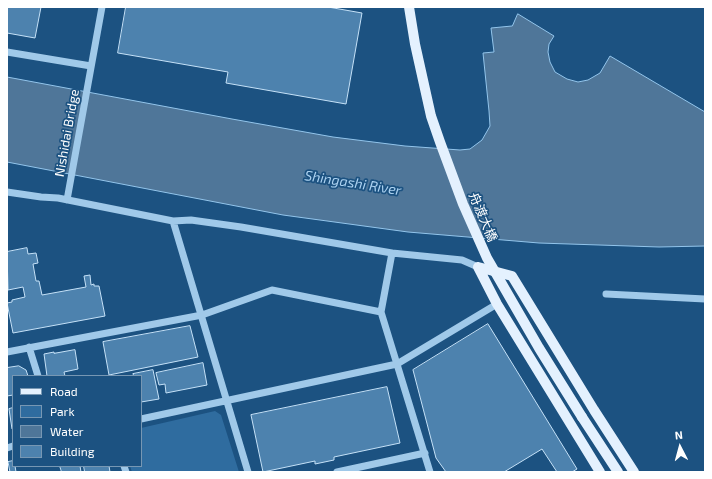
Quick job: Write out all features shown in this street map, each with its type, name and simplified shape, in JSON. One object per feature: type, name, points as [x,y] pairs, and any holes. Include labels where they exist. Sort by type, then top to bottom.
[{"type":"main road","name":"舟渡大橋","points":[[409,7],[431,116],[463,204],[487,258],[539,348],[618,472]]},
{"type":"main road","points":[[478,267],[497,304],[600,472]]},
{"type":"main road","points":[[478,267],[512,276],[634,472]]},
{"type":"street","name":"Nishidai Bridge","points":[[67,200],[102,7]]},
{"type":"street","points":[[7,52],[91,69]]},
{"type":"street","points":[[7,192],[58,198],[173,221],[191,220],[392,253],[462,260],[478,267]]},
{"type":"street","points":[[173,221],[248,472]]},
{"type":"street","points":[[392,253],[381,312],[430,472]]},
{"type":"street","points":[[7,352],[202,315],[272,290],[381,312]]},
{"type":"street","points":[[606,294],[705,299]]},
{"type":"street","points":[[142,419],[397,364],[497,304]]},
{"type":"street","points":[[29,347],[38,375]]},
{"type":"street","points":[[337,472],[425,453]]},
{"type":"green space","points":[[215,411],[221,415],[239,472],[132,472],[130,467],[142,467],[142,428]]},
{"type":"water","name":"Shingashi River","points":[[518,14],[554,36],[549,44],[548,52],[550,62],[555,72],[567,79],[578,82],[588,80],[600,73],[610,56],[705,112],[705,246],[659,247],[539,243],[408,232],[283,215],[7,162],[7,77],[333,137],[405,146],[460,150],[470,149],[482,140],[490,126],[483,53],[494,52],[491,28],[512,26]]},
{"type":"building","points":[[7,7],[41,7],[35,38],[7,33]]},
{"type":"building","points":[[126,7],[328,7],[362,13],[346,104],[226,83],[228,72],[118,53]]},
{"type":"building","points":[[27,248],[28,254],[36,253],[38,263],[33,264],[36,281],[39,281],[42,295],[86,287],[84,276],[90,275],[91,285],[94,284],[94,286],[99,286],[105,316],[13,333],[7,303],[12,302],[12,300],[25,297],[23,287],[8,290],[7,252]]},
{"type":"building","points":[[488,324],[577,469],[572,472],[557,472],[542,449],[504,472],[446,472],[436,458],[413,370]]},
{"type":"building","points":[[190,326],[198,357],[109,375],[103,342]]},
{"type":"building","points":[[75,350],[78,369],[64,372],[65,375],[47,375],[44,354]]},
{"type":"building","points":[[203,363],[207,385],[166,393],[165,384],[159,385],[156,373]]},
{"type":"building","points":[[19,366],[26,370],[28,375],[12,375],[12,395],[7,396],[7,368]]},
{"type":"building","points":[[153,370],[159,399],[142,402],[142,375],[133,374]]},
{"type":"building","points":[[387,387],[400,443],[334,457],[334,460],[315,464],[315,461],[263,472],[251,415]]},
{"type":"building","points":[[12,408],[12,429],[9,409]]},
{"type":"building","points":[[12,461],[12,467],[15,467],[16,472],[10,472],[8,462]]},
{"type":"building","points":[[60,467],[80,467],[81,472],[62,472]]},
{"type":"building","points":[[84,467],[109,467],[110,472],[85,472]]}]
